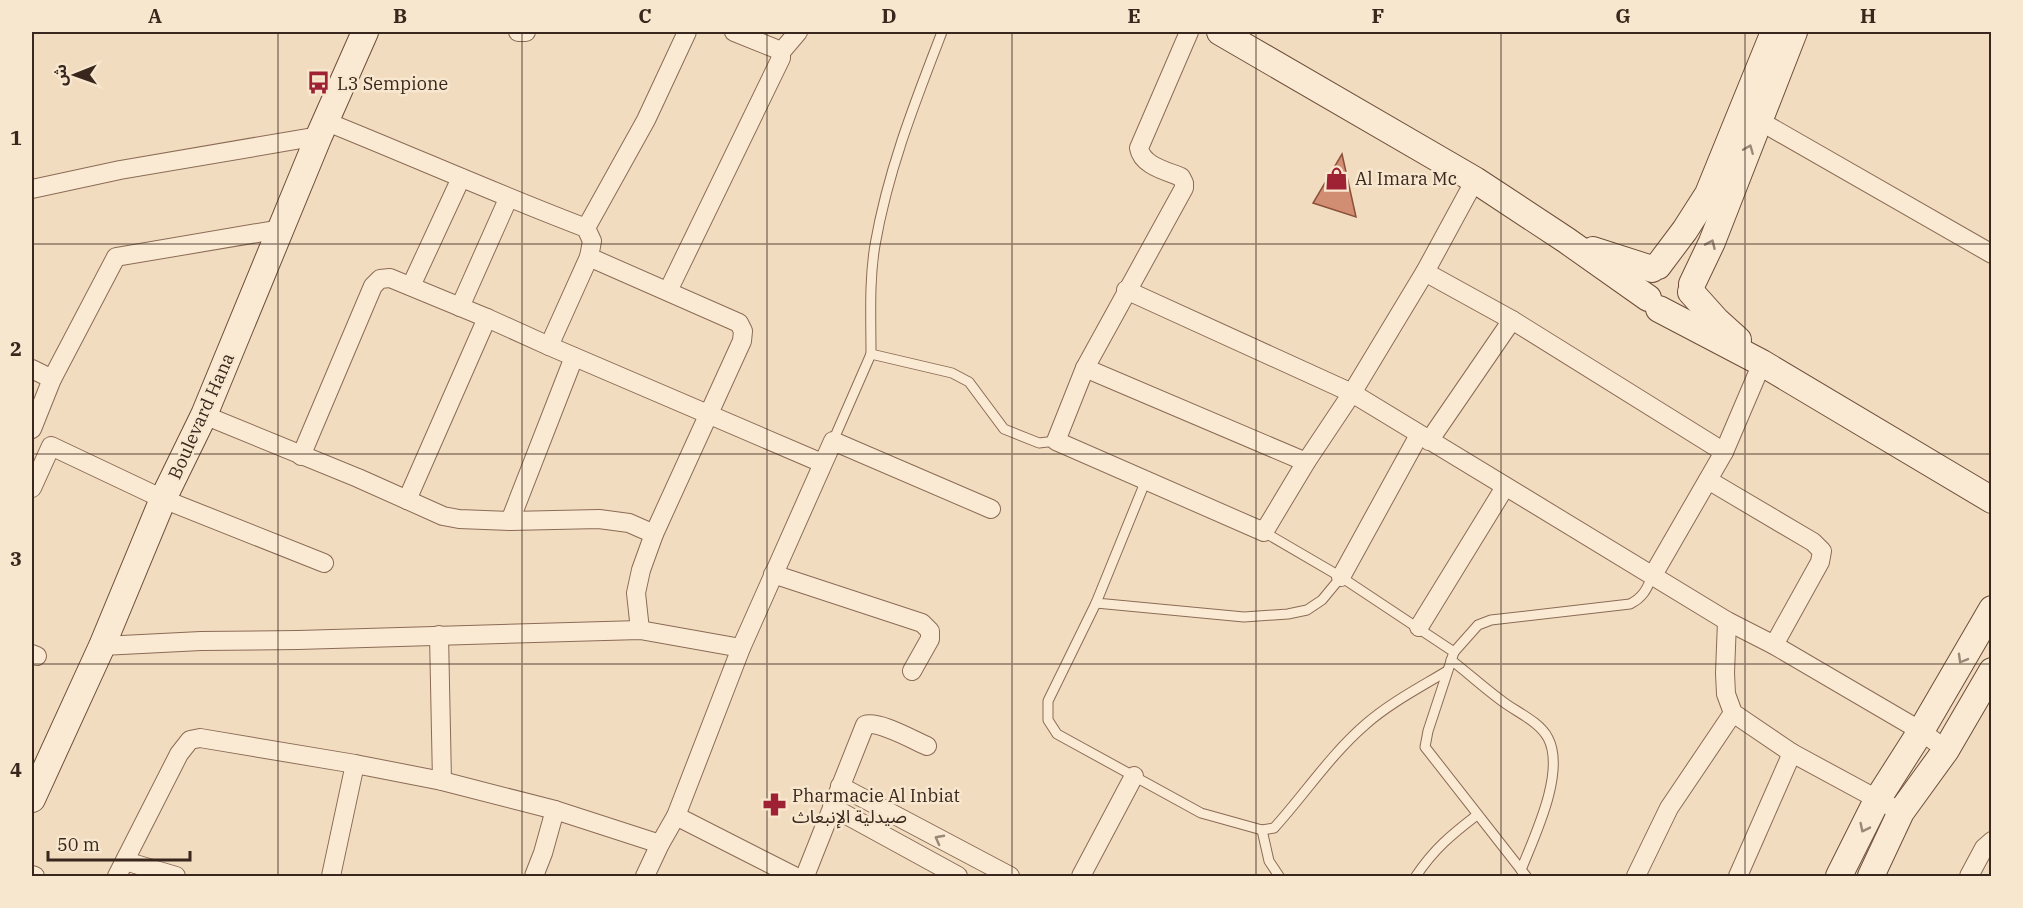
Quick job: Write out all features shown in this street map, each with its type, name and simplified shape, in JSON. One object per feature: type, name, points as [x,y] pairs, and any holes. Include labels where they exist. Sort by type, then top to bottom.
[{"type":"main road","name":"Boulevard Hana","points":[[32,799],[102,646],[163,499],[204,415],[365,32]]},
{"type":"main road","points":[[1220,32],[1475,180],[1566,240],[1653,304],[1762,363],[1992,500]]},
{"type":"main road","points":[[1653,304],[1675,310],[1688,300],[1691,288],[1712,242],[1774,32]]},
{"type":"main road","points":[[1653,304],[1645,283],[1685,230],[1708,194],[1794,32]]},
{"type":"main road","points":[[1566,240],[1655,268],[1665,264],[1679,266],[1686,271],[1691,288],[1717,321],[1762,363]]},
{"type":"main road","points":[[1839,876],[1877,800],[1921,731],[1992,609]]},
{"type":"main road","points":[[1871,876],[1901,812],[1946,750],[1992,671]]},
{"type":"street","points":[[518,32],[526,32]]},
{"type":"street","points":[[586,228],[646,120],[687,32]]},
{"type":"street","points":[[734,32],[781,52]]},
{"type":"street","points":[[668,291],[778,64],[781,52],[798,32]]},
{"type":"street","points":[[1189,32],[1139,148],[1140,154],[1146,161],[1181,177],[1184,188],[1085,368],[1056,441],[1264,532],[1306,462],[1353,393],[1425,272],[1475,180]]},
{"type":"street","points":[[1751,115],[1992,254]]},
{"type":"street","points":[[32,189],[323,129],[461,178],[508,199],[586,228],[592,241],[589,257],[549,346]]},
{"type":"street","points":[[411,286],[461,178]]},
{"type":"street","points":[[460,307],[508,199]]},
{"type":"street","points":[[32,429],[52,379],[116,257],[281,228]]},
{"type":"street","points":[[589,257],[739,323],[743,331],[742,341],[654,534],[641,570],[636,593],[640,630]]},
{"type":"street","points":[[1425,272],[1512,320],[1724,452]]},
{"type":"street","points":[[301,456],[373,286],[380,279],[390,278],[822,463]]},
{"type":"street","points":[[1126,290],[1353,393],[1727,621],[1774,645],[1921,731],[1946,750]]},
{"type":"street","points":[[407,500],[487,318]]},
{"type":"street","points":[[1341,577],[1424,438],[1512,320]]},
{"type":"street","points":[[510,521],[574,357]]},
{"type":"street","points":[[1653,575],[1724,452],[1762,363]]},
{"type":"street","points":[[1085,368],[1306,462]]},
{"type":"street","points":[[32,369],[52,379]]},
{"type":"street","points":[[204,415],[358,478],[443,516],[459,519],[510,521],[599,519],[629,523],[654,534]]},
{"type":"street","points":[[32,436],[163,499],[324,563]]},
{"type":"street","points":[[645,876],[676,816],[741,648],[833,441],[991,508]]},
{"type":"street","points":[[32,488],[51,446]]},
{"type":"street","points":[[1708,480],[1813,542],[1822,551],[1820,562],[1774,645]]},
{"type":"street","points":[[1419,627],[1505,487]]},
{"type":"street","points":[[773,574],[921,623],[930,631],[930,639],[912,671]]},
{"type":"street","points":[[1727,621],[1726,694],[1733,713],[1792,753],[1901,812]]},
{"type":"street","points":[[102,646],[201,641],[640,630],[741,648]]},
{"type":"street","points":[[439,635],[442,781]]},
{"type":"street","points":[[1636,876],[1669,808],[1733,713]]},
{"type":"street","points":[[805,876],[862,729],[869,723],[878,724],[927,746]]},
{"type":"street","points":[[176,876],[121,869],[179,754],[190,740],[205,738],[442,781],[555,810],[660,844]]},
{"type":"street","points":[[1738,876],[1792,753]]},
{"type":"street","points":[[331,876],[355,764]]},
{"type":"street","points":[[1081,876],[1134,776]]},
{"type":"street","points":[[840,786],[1010,876]]},
{"type":"street","points":[[832,807],[959,876],[972,856]]},
{"type":"street","points":[[534,876],[555,810]]},
{"type":"street","points":[[676,816],[794,876]]},
{"type":"street","points":[[1969,876],[1984,848],[1992,841]]},
{"type":"lane","points":[[833,441],[872,354],[870,292],[877,235],[894,161],[942,32]]},
{"type":"lane","points":[[872,354],[952,373],[969,382],[1004,429],[1039,443],[1056,441]]},
{"type":"lane","points":[[1146,480],[1096,603],[1048,701],[1048,720],[1057,734],[1201,813],[1262,830],[1274,828],[1315,776],[1367,723],[1400,699],[1447,671]]},
{"type":"lane","points":[[1264,532],[1341,577],[1419,627],[1501,700],[1540,727],[1547,736],[1552,746],[1554,759],[1551,780],[1542,817],[1523,873]]},
{"type":"lane","points":[[1523,873],[1425,747],[1452,656],[1478,625],[1491,620],[1630,604],[1639,600],[1646,592],[1653,575]]},
{"type":"lane","points":[[1096,603],[1244,616],[1288,614],[1306,610],[1322,600],[1341,577]]},
{"type":"lane","points":[[1416,876],[1443,841],[1477,815]]},
{"type":"lane","points":[[1262,830],[1269,861],[1278,876]]},
{"type":"building","name":"Al Imara Mc","points":[[1342,154],[1356,217],[1313,203]]},
{"type":"place","name":"L3 Sempione","points":[[319,83]]},
{"type":"place","name":"Al Imara Mc","points":[[1337,178]]},
{"type":"place","name":"Pharmacie Al Inbiat صيدلية الإنبعاث","points":[[774,805]]}]
